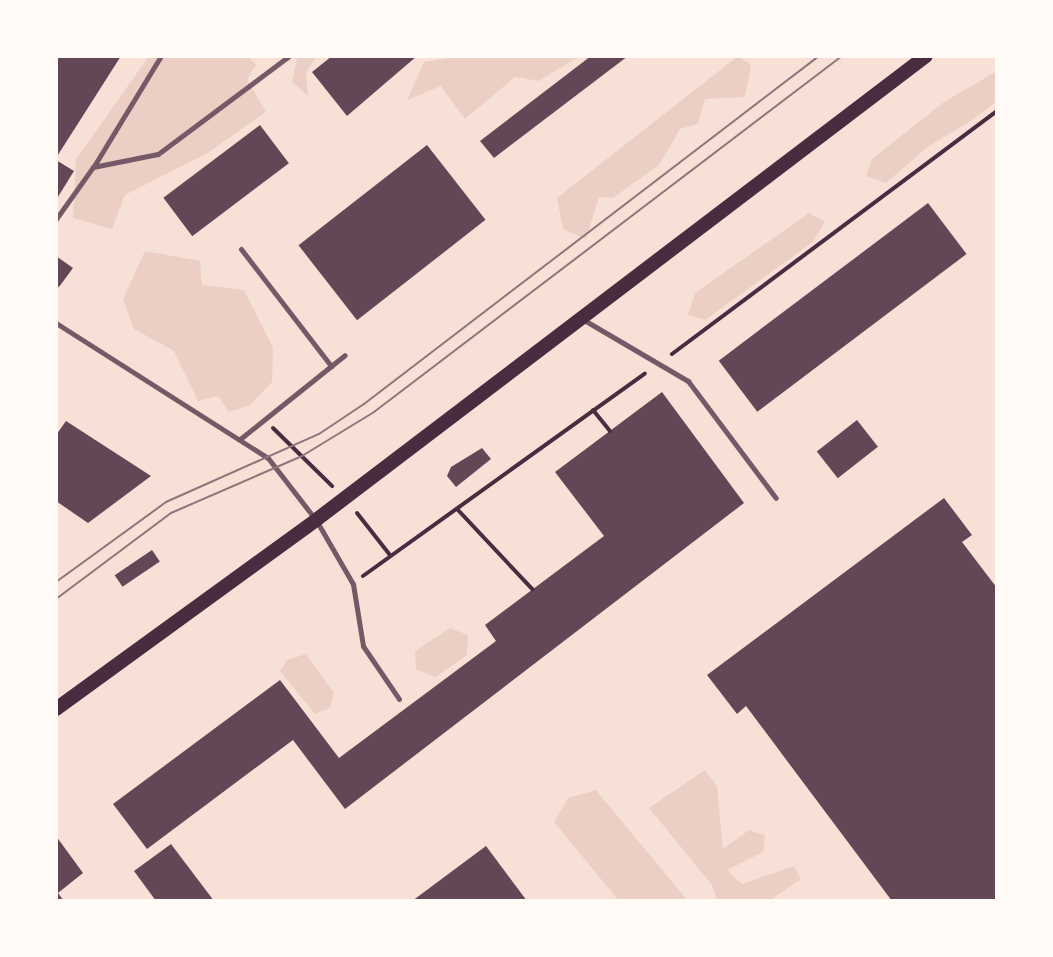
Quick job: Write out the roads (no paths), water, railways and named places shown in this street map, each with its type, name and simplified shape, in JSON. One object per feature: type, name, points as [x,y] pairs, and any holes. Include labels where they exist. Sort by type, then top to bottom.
[{"type":"main road","points":[[56,709],[316,520],[926,56]]},
{"type":"lane","points":[[56,219],[93,167],[161,56]]},
{"type":"lane","points":[[93,167],[158,154],[289,56]]},
{"type":"lane","points":[[241,249],[331,366]]},
{"type":"lane","points":[[582,319],[688,381],[776,498]]},
{"type":"lane","points":[[56,323],[268,458],[316,520],[353,584],[363,646],[399,699]]},
{"type":"lane","points":[[240,439],[345,355]]},
{"type":"tram line","points":[[56,582],[166,502],[319,434],[364,404],[819,56]]},
{"type":"tram line","points":[[56,599],[171,513],[302,456],[374,412],[842,56]]}]
